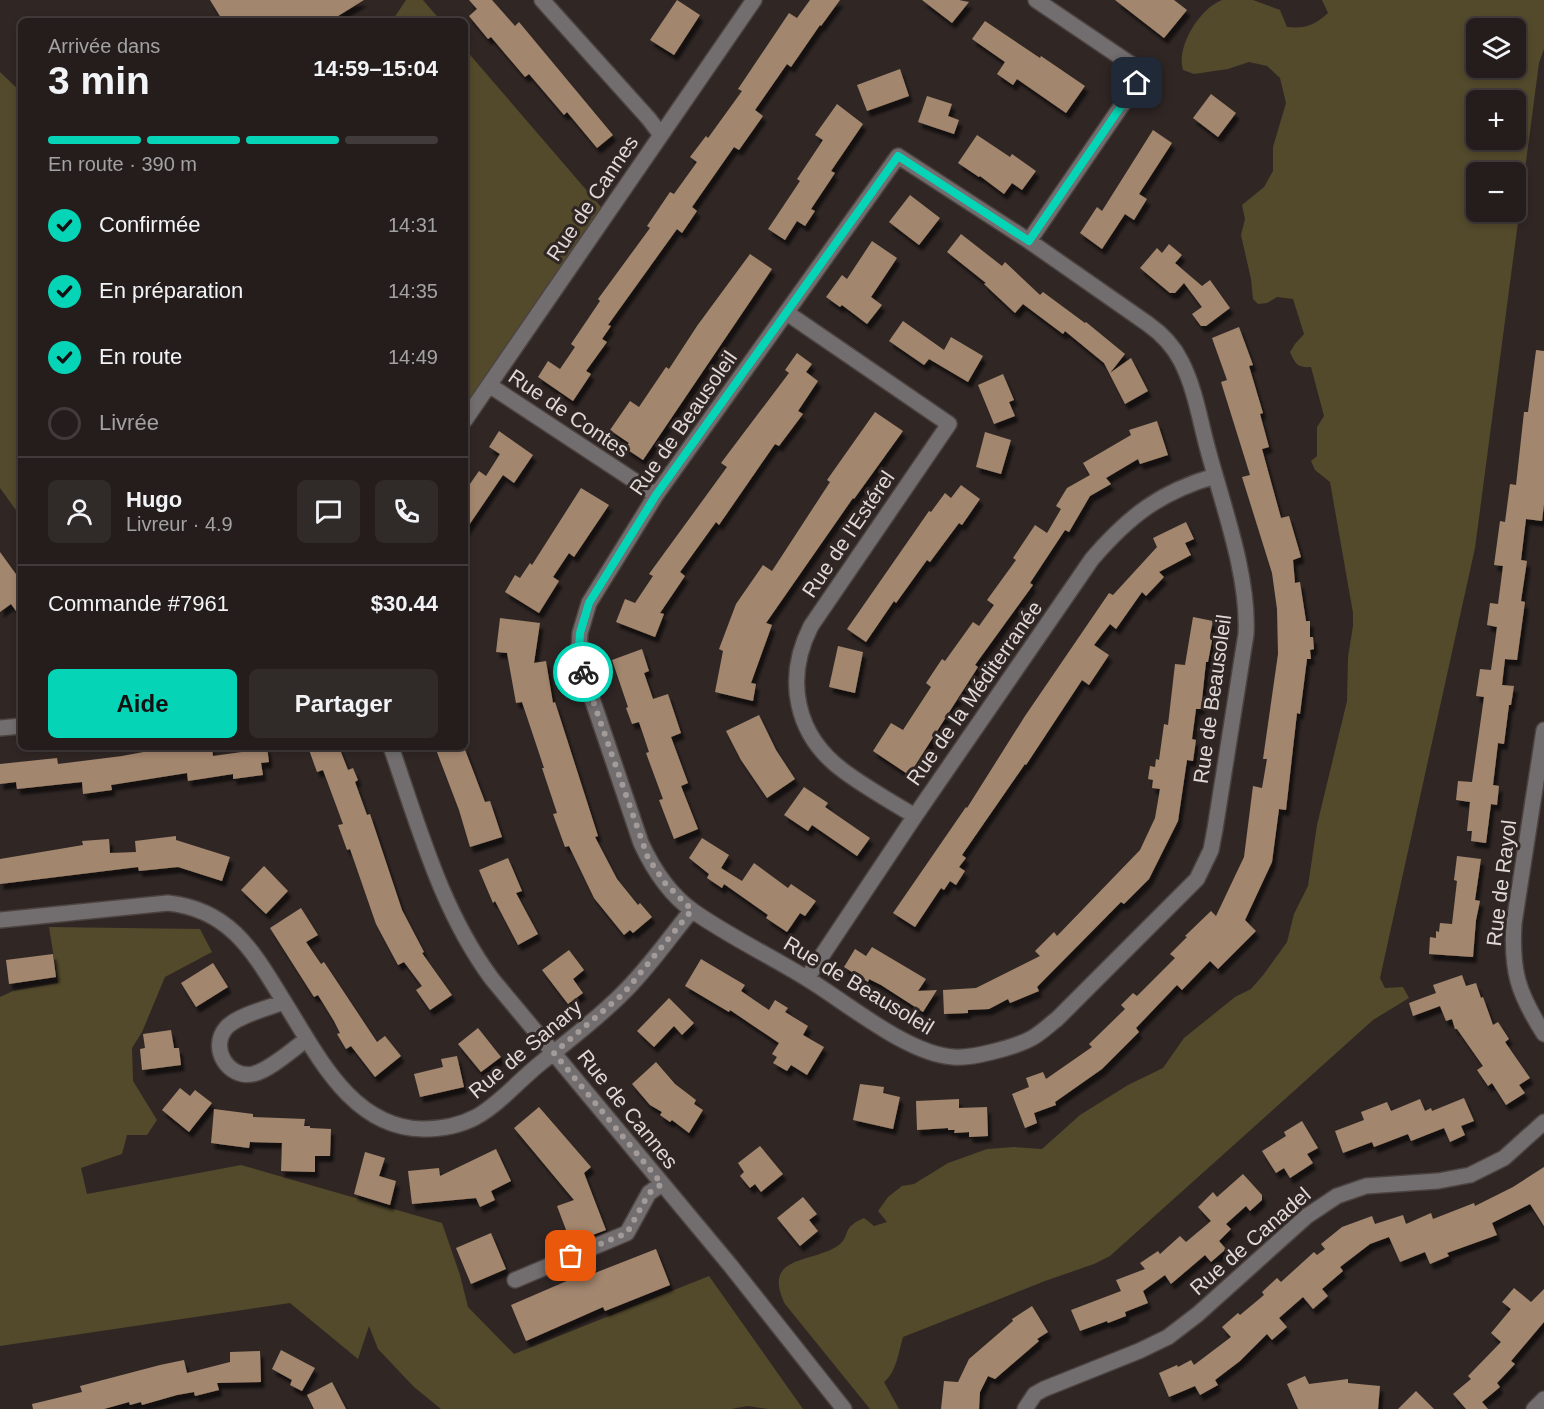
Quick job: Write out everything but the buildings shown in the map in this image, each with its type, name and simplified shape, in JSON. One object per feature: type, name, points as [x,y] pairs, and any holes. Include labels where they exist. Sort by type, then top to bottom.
[{"type":"street","points":[[542,0],[661,135]]},
{"type":"street","name":"Rue de Cannes","points":[[468,416],[754,0]]},
{"type":"street","points":[[1029,241],[1144,73],[1036,0]]},
{"type":"street","name":"Rue de Beausoleil","points":[[898,156],[1029,241],[1162,334],[1173,346],[1188,379],[1215,476],[1243,579],[1247,626],[1210,850],[1197,879],[1057,1019],[1031,1039],[991,1052],[955,1058],[918,1047],[895,1036],[807,978],[692,910],[665,883],[642,843],[586,686],[579,649],[583,618],[589,603],[656,495],[787,313],[898,156]]},
{"type":"street","name":"Rue de l'Estérel","points":[[787,313],[949,424],[811,626],[798,656],[795,674],[796,693],[806,726],[829,759],[844,772],[915,816]]},
{"type":"street","name":"Rue de Contes","points":[[489,385],[656,495]]},
{"type":"street","name":"Rue de la Méditerranée","points":[[807,978],[915,816],[1092,559],[1114,533],[1155,500],[1188,484],[1215,476]]},
{"type":"street","points":[[0,728],[18,726]]},
{"type":"street","name":"Rue de Rayol","points":[[1544,730],[1514,922],[1513,953],[1514,966],[1524,999],[1544,1034]]},
{"type":"street","name":"Rue de Cannes","points":[[392,750],[442,893],[454,920],[474,954],[492,979],[773,1318],[844,1409]]},
{"type":"street","name":"Rue de Sanary","points":[[0,920],[168,903],[185,904],[216,917],[242,938],[334,1079],[350,1097],[380,1119],[399,1127],[417,1128],[456,1126],[490,1108],[624,993],[692,910]]},
{"type":"street","points":[[284,1002],[235,1021],[226,1028],[220,1038],[219,1050],[223,1061],[230,1069],[239,1073],[252,1074],[263,1070],[307,1039]]},
{"type":"street","name":"Rue de Canadel","points":[[1025,1409],[1035,1394],[1044,1389],[1168,1337],[1198,1314],[1307,1216],[1337,1196],[1366,1186],[1438,1181],[1470,1175],[1504,1158],[1544,1122]]},
{"type":"street","points":[[515,1280],[627,1233],[649,1193],[662,1184]]},
{"type":"street","points":[[1534,1409],[1544,1399]]},
{"type":"shaded area","points":[[406,0],[423,0],[438,18],[394,18]]},
{"type":"shaded area","points":[[1222,0],[1253,0],[1280,10],[1287,27],[1304,27],[1319,21],[1328,13],[1322,0],[1544,0],[1544,49],[1539,63],[1526,162],[1466,162],[1466,222],[1518,222],[1475,548],[1380,978],[1385,988],[1403,987],[1409,998],[1373,1020],[1110,1256],[903,1337],[894,1367],[884,1382],[899,1409],[870,1409],[785,1304],[779,1288],[780,1276],[785,1268],[794,1262],[830,1250],[840,1244],[849,1228],[864,1218],[874,1226],[887,1222],[878,1211],[888,1197],[902,1186],[914,1184],[948,1163],[987,1149],[1014,1147],[1042,1149],[1080,1115],[1128,1085],[1163,1068],[1184,1038],[1235,997],[1251,989],[1264,974],[1287,942],[1294,914],[1308,886],[1317,825],[1347,701],[1348,657],[1353,613],[1330,482],[1315,470],[1311,461],[1317,456],[1317,427],[1324,416],[1311,367],[1298,364],[1290,352],[1304,334],[1293,299],[1277,297],[1267,303],[1258,304],[1253,299],[1241,235],[1245,219],[1242,205],[1264,187],[1273,171],[1273,147],[1286,103],[1280,78],[1267,66],[1249,62],[1228,69],[1194,74],[1183,70],[1183,51],[1186,40],[1205,12]]},
{"type":"shaded area","points":[[468,52],[607,214],[468,416]]},
{"type":"shaded area","points":[[0,72],[18,89],[18,513],[0,488]]},
{"type":"shaded area","points":[[49,927],[200,929],[212,952],[165,977],[142,1032],[132,1048],[133,1081],[157,1120],[147,1135],[127,1135],[122,1154],[81,1168],[87,1194],[241,1165],[442,1223],[460,1275],[468,1307],[514,1354],[709,1276],[803,1409],[768,1409],[748,1406],[731,1409],[441,1409],[414,1387],[378,1349],[369,1326],[358,1359],[290,1303],[0,1346],[0,997],[13,991],[58,983]]},
{"type":"way so far","points":[[571,1256],[627,1233],[649,1193],[662,1184],[554,1053],[624,993],[692,910],[665,883],[648,858],[583,672]]},
{"type":"route","points":[[583,672],[579,649],[580,633],[589,603],[656,495],[898,156],[1029,241],[1137,83]]}]
